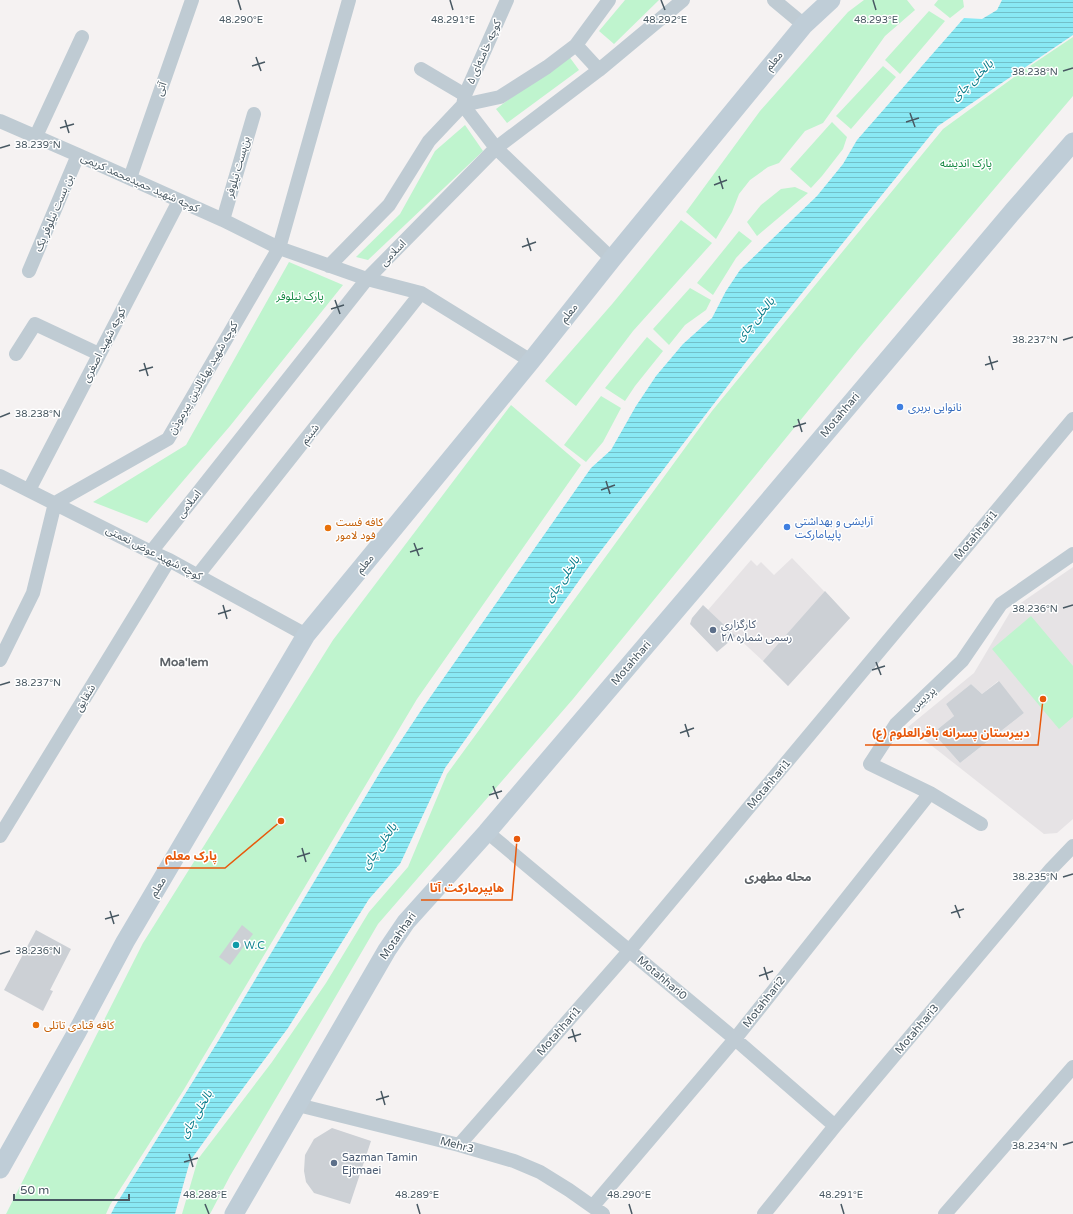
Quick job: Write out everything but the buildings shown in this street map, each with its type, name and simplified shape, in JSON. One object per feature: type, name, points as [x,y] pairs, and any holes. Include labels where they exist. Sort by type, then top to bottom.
[{"type":"main road","name":"معلم","points":[[0,1169],[77,1032],[125,942],[306,635],[531,361],[612,258],[804,25],[831,0]]},
{"type":"main road","name":"Motahhari","points":[[234,1214],[387,950],[406,922],[487,832],[1073,142]]},
{"type":"street","name":"آتی","points":[[130,178],[192,0]]},
{"type":"street","points":[[280,248],[349,0]]},
{"type":"street","name":"کوچه خامنه‌ای ۵","points":[[329,266],[388,205],[429,141],[464,100],[507,0]]},
{"type":"street","points":[[464,100],[500,97],[547,67],[576,45],[609,0]]},
{"type":"street","name":"اسلامی","points":[[151,552],[367,279],[496,148],[599,70],[683,0]]},
{"type":"street","points":[[774,0],[804,25]]},
{"type":"street","points":[[36,136],[82,37]]},
{"type":"street","points":[[576,45],[599,70]]},
{"type":"street","points":[[421,69],[464,100],[496,148],[612,258]]},
{"type":"street","name":"بن‌بست نیلوفر","points":[[223,220],[254,114]]},
{"type":"street","name":"کوچه شهید حمیدمحمد کریمی","points":[[0,121],[223,220],[280,248],[367,279],[422,293],[531,361]]},
{"type":"street","name":"بن بست نیلوفر یک","points":[[29,271],[78,155]]},
{"type":"street","name":"کوچه شهید اصغری","points":[[29,490],[179,201]]},
{"type":"street","name":"کوچه شهید بهاءالدین پیرموذن","points":[[55,503],[168,439],[280,248]]},
{"type":"street","name":"شبنم","points":[[198,575],[422,293]]},
{"type":"street","points":[[16,354],[35,324],[100,354]]},
{"type":"street","name":"Motahhari1","points":[[459,1145],[629,951],[1073,419]]},
{"type":"street","name":"کوچه شهید عوض نعمتی","points":[[0,476],[198,575],[306,635]]},
{"type":"street","points":[[0,660],[33,593],[55,503]]},
{"type":"street","name":"پردیس","points":[[981,824],[930,793],[870,764],[896,724],[962,661],[1001,604],[1073,554]]},
{"type":"street","name":"شقایق","points":[[0,836],[169,560]]},
{"type":"street","name":"Motahhari2","points":[[598,1210],[930,793]]},
{"type":"street","name":"Motahhari0","points":[[487,832],[735,1039],[835,1126]]},
{"type":"street","name":"Motahhari3","points":[[764,1214],[835,1126],[1051,869],[1073,846]]},
{"type":"street","points":[[945,1214],[1073,1067]]},
{"type":"street","name":"Mehr3","points":[[298,1105],[459,1145],[514,1161],[540,1172],[598,1210]]},
{"type":"shaded area","points":[[792,558],[850,618],[788,686],[708,610],[751,560],[757,566],[761,562],[774,575]]},
{"type":"shaded area","points":[[1073,567],[1073,819],[1057,833],[1044,834],[908,727],[974,673],[1012,609]],"holes":[[[998,681],[1024,713],[960,763],[933,733],[954,716],[946,704],[971,684],[982,694]]]},
{"type":"green space","points":[[625,0],[659,0],[614,44],[599,31]]},
{"type":"green space","points":[[864,0],[907,0],[915,10],[885,36],[823,123],[805,131],[779,163],[768,167],[750,180],[739,194],[732,212],[716,239],[686,212],[760,111],[848,12]]},
{"type":"green space","points":[[938,0],[963,0],[964,7],[950,18],[934,5]]},
{"type":"green space","points":[[929,11],[945,21],[900,74],[885,60]]},
{"type":"green space","name":"پارک اندیشه","points":[[1073,37],[1073,96],[861,346],[573,699],[378,924],[230,1176],[210,1214],[182,1214],[198,1159],[272,1062],[326,983],[369,912],[408,867],[447,774],[712,411],[943,129],[1024,70]]},
{"type":"green space","points":[[568,55],[579,70],[507,123],[496,109]]},
{"type":"green space","points":[[883,66],[896,77],[851,129],[836,116]]},
{"type":"green space","points":[[832,122],[847,137],[843,149],[811,188],[790,169]]},
{"type":"green space","points":[[465,125],[483,151],[368,260],[356,257],[400,214],[435,151]]},
{"type":"green space","points":[[795,187],[808,193],[757,236],[747,222],[761,205],[781,189]]},
{"type":"green space","points":[[681,220],[712,243],[633,331],[576,406],[545,381],[613,303]]},
{"type":"green space","points":[[739,231],[752,241],[736,258],[713,295],[697,283]]},
{"type":"green space","name":"پارک نیلوفر","points":[[289,262],[343,285],[230,426],[147,523],[93,502],[186,445]]},
{"type":"green space","points":[[690,288],[711,300],[706,310],[685,325],[669,345],[653,329]]},
{"type":"green space","points":[[647,337],[663,351],[625,401],[605,388]]},
{"type":"green space","points":[[601,396],[621,408],[603,442],[586,462],[564,445]]},
{"type":"green space","points":[[511,405],[581,465],[417,699],[183,1091],[110,1205],[106,1214],[6,1214],[143,943],[333,640]]},
{"type":"green space","points":[[1031,616],[1073,666],[1073,717],[1059,729],[992,649]]},
{"type":"water","name":"بالخلی چای","points":[[1002,0],[1073,0],[1073,35],[938,126],[746,362],[593,561],[445,768],[400,864],[369,899],[288,1028],[190,1161],[175,1214],[111,1214],[217,1043],[382,769],[424,706],[591,468],[611,450],[636,406],[656,376],[683,344],[712,318],[726,291],[740,270],[817,196],[843,164],[857,140],[964,18],[982,19],[997,10]]},
{"type":"place","name":"نانوایی بربری","points":[[900,407]]},
{"type":"place","name":"آرایشی و بهداشتی پاپیامارکت","points":[[787,527]]},
{"type":"place","name":"کافه فست فود لامور","points":[[328,528]]},
{"type":"place","name":"کارگزاری رسمی شماره ۲۸","points":[[713,630]]},
{"type":"place","name":"دبیرستان پسرانه باقرالعلوم (ع)","points":[[1043,699]]},
{"type":"place","name":"پارک معلم","points":[[281,821]]},
{"type":"place","name":"هایپرمارکت آتا","points":[[517,839]]},
{"type":"place","name":"W.C","points":[[236,945]]},
{"type":"place","name":"کافه قنادی تاتلی","points":[[36,1025]]},
{"type":"place","name":"Sazman Tamin Ejtmaei","points":[[334,1163]]},
{"type":"district","name":"Moa'lem","points":[[184,662]]},
{"type":"district","name":"محله مطهری","points":[[778,877]]}]
